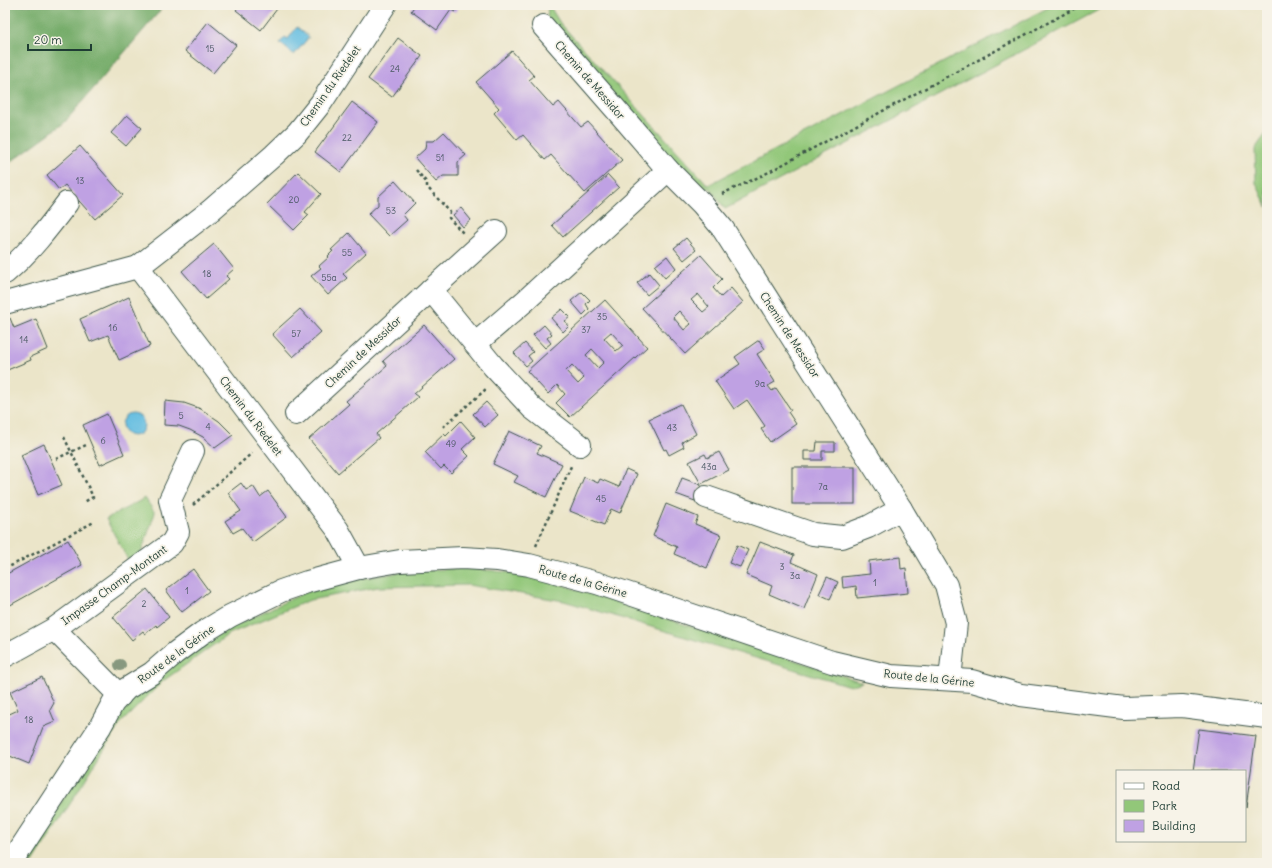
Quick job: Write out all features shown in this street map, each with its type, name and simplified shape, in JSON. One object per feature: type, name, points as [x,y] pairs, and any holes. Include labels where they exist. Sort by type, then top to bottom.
[{"type":"street","name":"Chemin du Riedelet","points":[[5,303],[138,267],[210,211],[297,133],[321,103],[385,5]]},
{"type":"street","name":"Chemin de Messidor","points":[[543,26],[668,170],[702,204],[723,229],[900,508],[946,585],[956,623],[950,679]]},
{"type":"street","points":[[476,344],[668,170]]},
{"type":"street","points":[[5,272],[36,243],[67,203]]},
{"type":"street","name":"Chemin de Messidor","points":[[296,414],[496,231]]},
{"type":"street","name":"Chemin du Riedelet","points":[[138,267],[338,530],[359,568]]},
{"type":"street","points":[[431,290],[502,376],[532,408],[580,444]]},
{"type":"street","name":"Impasse Champ-Montant","points":[[5,656],[54,629],[172,543],[178,532],[170,500],[193,451]]},
{"type":"street","points":[[706,497],[813,534],[842,536],[868,527],[900,508]]},
{"type":"street","name":"Route de la Gérine","points":[[11,863],[100,727],[113,703],[126,689],[152,673],[175,653],[202,633],[230,616],[281,591],[359,568],[400,561],[427,559],[470,559],[497,560],[529,565],[597,583],[832,662],[891,676],[972,681],[1021,695],[1124,708],[1182,706],[1267,717]]},
{"type":"street","name":"Impasse Champ-Montant","points":[[54,629],[120,696]]},
{"type":"path","points":[[702,204],[765,174],[1081,5]]},
{"type":"path","points":[[1267,155],[1265,171],[1267,176]]},
{"type":"path","points":[[416,170],[427,183],[427,187],[450,212],[449,218],[477,248]]},
{"type":"path","points":[[443,427],[502,376]]},
{"type":"path","points":[[64,437],[93,497],[84,502]]},
{"type":"path","points":[[529,565],[580,444]]},
{"type":"path","points":[[56,459],[86,446]]},
{"type":"path","points":[[176,520],[254,451]]},
{"type":"path","points":[[5,569],[94,522]]},
{"type":"green space","points":[[5,5],[165,5],[64,123],[5,166]]},
{"type":"green space","points":[[547,5],[549,5],[560,23],[708,185],[1053,5],[1108,5],[725,209],[710,188],[702,190],[697,189],[547,19]]},
{"type":"green space","points":[[1267,132],[1267,207],[1256,183],[1255,149]]},
{"type":"green space","points":[[145,498],[155,513],[141,553],[128,560],[106,519]]},
{"type":"green space","points":[[467,568],[523,574],[566,586],[862,682],[850,686],[564,601],[468,585],[378,587],[310,600],[229,634],[163,681],[120,724],[33,863],[23,863],[122,705],[181,659],[227,629],[306,592],[358,579],[409,571]]},
{"type":"water","points":[[297,27],[309,37],[294,55],[280,43],[285,37],[288,39]]},
{"type":"water","points":[[133,414],[141,417],[144,425],[141,433],[133,436],[125,433],[122,425],[125,417]]},
{"type":"building","points":[[240,5],[280,5],[261,30],[236,10]]},
{"type":"building","points":[[415,5],[460,5],[455,12],[451,10],[437,30],[411,11]]},
{"type":"building","points":[[208,22],[236,45],[213,73],[185,51]]},
{"type":"building","points":[[398,38],[422,56],[392,97],[368,79]]},
{"type":"building","points":[[512,51],[534,76],[529,80],[553,107],[559,102],[581,127],[588,122],[622,160],[585,193],[551,155],[545,160],[523,135],[517,140],[494,113],[499,108],[476,82]]},
{"type":"building","points":[[352,102],[378,122],[341,172],[315,152]]},
{"type":"building","points":[[127,115],[142,128],[126,146],[111,133]]},
{"type":"building","points":[[444,132],[466,155],[458,162],[458,176],[443,176],[436,182],[415,158],[425,149],[426,141],[434,141]]},
{"type":"building","points":[[80,146],[123,195],[95,219],[65,185],[59,190],[47,175]]},
{"type":"building","points":[[298,172],[321,194],[305,212],[309,215],[294,230],[267,204]]},
{"type":"building","points":[[608,175],[619,187],[563,237],[552,225]]},
{"type":"building","points":[[395,181],[415,203],[403,215],[407,220],[389,236],[368,214],[378,205],[378,197]]},
{"type":"building","points":[[461,208],[471,220],[463,227],[453,215]]},
{"type":"building","points":[[349,233],[366,253],[343,274],[347,278],[328,295],[311,276],[321,268],[319,266],[329,257],[328,256],[333,251],[331,250]]},
{"type":"building","points":[[686,238],[696,250],[684,260],[674,248]]},
{"type":"building","points":[[214,244],[234,269],[226,276],[229,279],[206,299],[182,271]]},
{"type":"building","points":[[701,255],[722,279],[713,288],[721,297],[731,288],[743,302],[685,354],[642,308]],"holes":[[[698,294],[709,307],[703,312],[691,300]],[[679,311],[691,324],[684,330],[673,317]]]},
{"type":"building","points":[[667,256],[676,268],[665,278],[655,266]]},
{"type":"building","points":[[649,273],[659,285],[647,295],[637,283]]},
{"type":"building","points":[[582,292],[590,300],[586,304],[589,309],[583,315],[571,301]]},
{"type":"building","points":[[129,297],[150,346],[119,360],[108,335],[90,342],[80,319]]},
{"type":"building","points":[[605,300],[647,347],[570,417],[556,403],[565,394],[557,385],[548,394],[527,371]],"holes":[[[611,332],[623,345],[616,351],[604,338]],[[592,349],[604,362],[598,368],[586,355]],[[572,365],[584,378],[578,384],[566,371]]]},
{"type":"building","points":[[300,309],[321,332],[293,357],[272,334]]},
{"type":"building","points":[[562,309],[570,317],[565,321],[569,326],[563,332],[551,318]]},
{"type":"building","points":[[10,318],[14,328],[36,319],[48,349],[30,357],[31,360],[5,371],[5,320]]},
{"type":"building","points":[[424,325],[454,359],[414,394],[418,397],[376,434],[379,438],[338,473],[309,439],[349,404],[346,401],[387,366],[383,361]]},
{"type":"building","points":[[544,325],[552,334],[547,338],[551,343],[545,348],[533,335]]},
{"type":"building","points":[[759,340],[765,349],[757,354],[775,382],[768,386],[772,391],[776,388],[791,410],[788,412],[796,424],[770,442],[761,429],[765,426],[747,400],[734,409],[715,381],[740,364],[735,357]]},
{"type":"building","points":[[525,343],[533,352],[528,356],[532,361],[526,366],[514,353]]},
{"type":"building","points":[[165,401],[184,403],[201,409],[219,421],[233,435],[215,448],[203,437],[190,430],[179,426],[164,425]]},
{"type":"building","points":[[486,402],[498,415],[485,427],[473,414]]},
{"type":"building","points":[[681,404],[696,434],[682,442],[684,447],[669,455],[666,449],[664,450],[649,419]]},
{"type":"building","points":[[107,414],[124,454],[100,465],[83,425]]},
{"type":"building","points":[[461,421],[475,437],[462,449],[469,456],[451,473],[444,466],[441,469],[425,452],[444,434],[446,436]]},
{"type":"building","points":[[509,431],[541,446],[537,453],[562,464],[546,497],[514,482],[518,476],[493,464]]},
{"type":"building","points":[[817,442],[835,442],[835,451],[822,451],[822,460],[804,460],[804,451],[816,451]]},
{"type":"building","points":[[44,444],[62,485],[38,495],[21,455]]},
{"type":"building","points":[[719,452],[729,470],[701,484],[689,462],[705,454],[707,458]]},
{"type":"building","points":[[792,467],[855,467],[855,504],[792,504]]},
{"type":"building","points":[[626,469],[637,474],[620,513],[611,509],[604,525],[570,511],[584,477],[598,483],[600,479],[619,487]]},
{"type":"building","points":[[682,478],[701,485],[695,501],[676,494]]},
{"type":"building","points":[[241,483],[246,490],[253,486],[260,497],[268,491],[287,517],[253,542],[242,528],[233,533],[225,521],[241,511],[228,493]]},
{"type":"building","points":[[666,504],[698,517],[695,524],[721,535],[707,568],[674,554],[677,547],[653,536]]},
{"type":"building","points":[[68,540],[82,565],[5,608],[5,575]]},
{"type":"building","points":[[760,542],[794,555],[791,562],[818,574],[804,609],[769,594],[772,586],[746,575]]},
{"type":"building","points":[[737,545],[748,550],[740,567],[729,563]]},
{"type":"building","points":[[900,557],[901,569],[906,568],[908,593],[857,598],[856,586],[843,588],[842,577],[870,574],[869,561]]},
{"type":"building","points":[[193,569],[209,591],[182,612],[166,590]]},
{"type":"building","points":[[827,577],[838,582],[830,599],[819,594]]},
{"type":"building","points":[[147,589],[169,617],[157,627],[156,625],[145,634],[143,631],[132,640],[113,617]]},
{"type":"building","points":[[42,677],[54,703],[50,710],[55,722],[43,727],[29,764],[5,754],[5,716],[18,710],[10,692]]},
{"type":"building","points":[[1199,729],[1256,736],[1246,807],[1246,770],[1193,770]]}]
